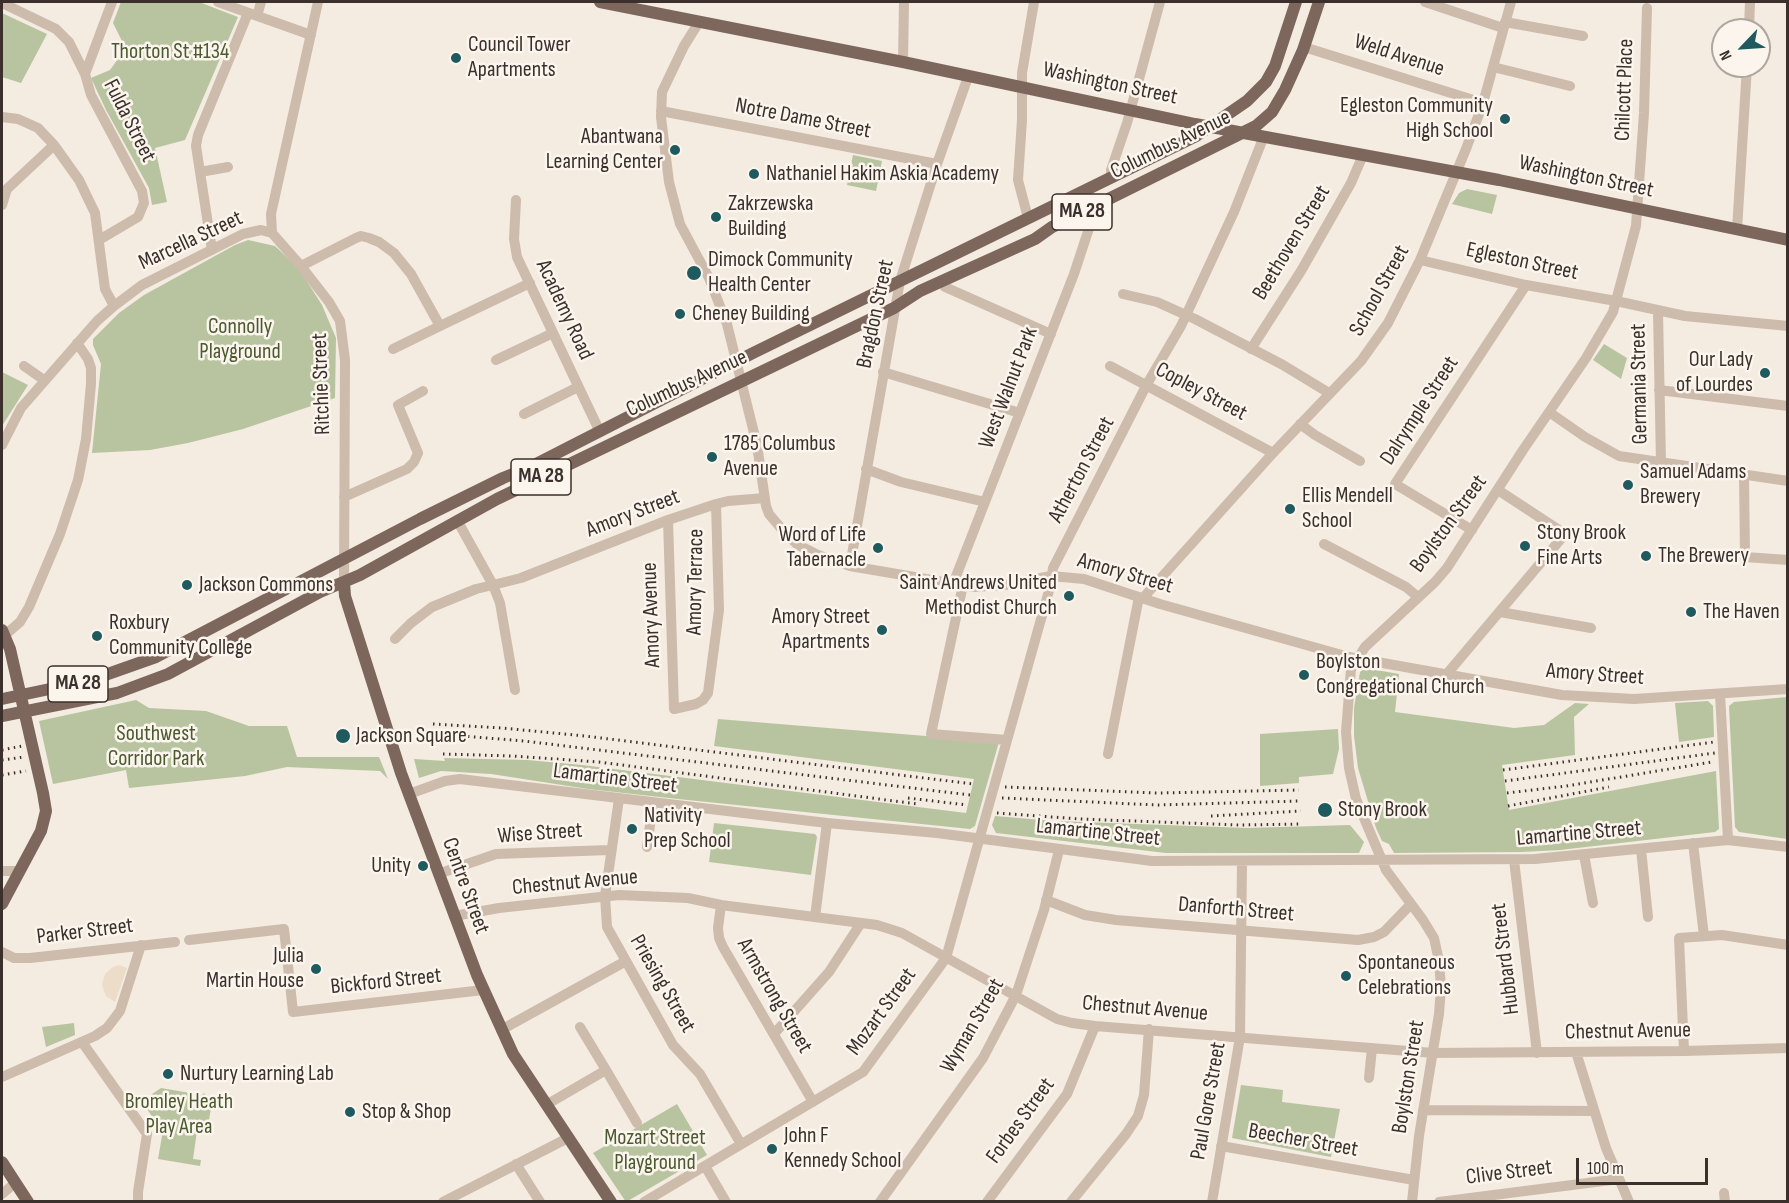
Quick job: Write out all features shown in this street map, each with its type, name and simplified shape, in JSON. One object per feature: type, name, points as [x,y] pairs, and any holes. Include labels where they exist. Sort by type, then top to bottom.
[{"type":"main road","name":"Washington Street","points":[[600,2],[903,62],[1212,127],[1509,182],[1788,240]]},
{"type":"main road","name":"Columbus Avenue","points":[[2,699],[88,681],[150,660],[503,478],[1196,136],[1255,95],[1271,75],[1296,2]]},
{"type":"main road","name":"Columbus Avenue","points":[[2,716],[99,698],[147,683],[220,647],[313,596],[370,570],[457,520],[653,422],[696,405],[894,308],[920,291],[1031,240],[1097,204],[1244,132],[1264,120],[1276,106],[1291,79],[1319,2]]},
{"type":"main road","name":"Centre Street","points":[[344,582],[345,596],[372,685],[409,794],[483,990],[516,1059],[611,1202]]},
{"type":"main road","points":[[2,904],[41,831],[46,811],[44,792],[10,649],[3,633]]},
{"type":"main road","points":[[2,1162],[28,1202]]},
{"type":"street","points":[[85,74],[112,2]]},
{"type":"street","points":[[218,2],[311,35]]},
{"type":"street","points":[[212,250],[196,146],[198,135],[252,15],[261,2]]},
{"type":"street","name":"Marcella Street","points":[[2,446],[21,408],[77,343],[114,306],[142,285],[243,234],[261,230],[272,233],[271,214],[318,2]]},
{"type":"street","points":[[903,62],[904,2]]},
{"type":"street","points":[[1028,218],[1018,180],[1022,73],[1034,2]]},
{"type":"street","points":[[1111,177],[1111,170],[1131,110],[1160,2]]},
{"type":"street","points":[[1425,2],[1504,25],[1583,36]]},
{"type":"street","name":"School Street","points":[[1141,598],[1273,453],[1361,361],[1404,296],[1483,103],[1510,2]]},
{"type":"street","points":[[1749,18],[1750,2]]},
{"type":"street","name":"Fulda Street","points":[[2,3],[56,29],[69,42],[85,74],[91,95],[132,170],[144,198],[143,208],[138,218],[99,240]]},
{"type":"street","name":"Chilcott Place","points":[[1637,209],[1644,113],[1647,8]]},
{"type":"street","points":[[699,22],[662,92],[661,111],[669,183],[676,211],[712,286],[727,324],[757,445],[765,498]]},
{"type":"street","name":"Weld Avenue","points":[[1304,47],[1483,103]]},
{"type":"street","points":[[1493,67],[1570,86]]},
{"type":"street","name":"Bragdon Street","points":[[850,566],[900,281],[937,164],[968,77]]},
{"type":"street","points":[[1737,230],[1746,78]]},
{"type":"street","name":"Notre Dame Street","points":[[661,111],[937,164]]},
{"type":"street","points":[[2,117],[18,118],[38,128],[54,145],[88,197],[95,213],[105,289],[114,306]]},
{"type":"street","name":"Atherton Street","points":[[980,839],[1053,568],[1147,384],[1186,316],[1234,212],[1264,136]]},
{"type":"street","points":[[2,205],[7,189],[54,145]]},
{"type":"street","name":"Beethoven Street","points":[[1251,349],[1301,271],[1351,183],[1363,155]]},
{"type":"street","points":[[200,172],[228,167]]},
{"type":"street","name":"Academy Road","points":[[516,200],[514,239],[517,257],[600,432]]},
{"type":"street","name":"West Walnut Park","points":[[1007,740],[931,734],[958,585],[985,502],[1074,274],[1097,204]]},
{"type":"street","name":"Boylston Street","points":[[1412,1202],[1440,996],[1439,961],[1434,938],[1390,877],[1359,809],[1349,768],[1346,732],[1346,708],[1351,669],[1368,644],[1443,573],[1586,358],[1616,301],[1632,244],[1637,209]]},
{"type":"street","name":"Ritchie Street","points":[[272,233],[329,302],[340,321],[345,360],[344,558]]},
{"type":"street","points":[[301,266],[361,236],[379,242],[394,253],[411,274],[440,326]]},
{"type":"street","name":"Egleston Street","points":[[1420,260],[1527,285],[1616,301]]},
{"type":"street","points":[[942,281],[945,287],[1051,334]]},
{"type":"street","points":[[393,349],[530,283]]},
{"type":"street","name":"Dalrymple Street","points":[[1472,530],[1395,484],[1527,285]]},
{"type":"street","points":[[1123,294],[1157,302],[1195,319],[1329,393]]},
{"type":"street","name":"Germania Street","points":[[1616,301],[1658,311],[1661,463]]},
{"type":"street","points":[[1658,311],[1695,318],[1788,326]]},
{"type":"street","points":[[496,360],[553,333]]},
{"type":"street","points":[[3,633],[20,622],[29,607],[62,528],[78,480],[86,439],[91,368],[77,343]]},
{"type":"street","points":[[24,366],[44,380]]},
{"type":"street","name":"Copley Street","points":[[1110,366],[1273,453]]},
{"type":"street","points":[[883,372],[1020,413]]},
{"type":"street","points":[[524,414],[578,387]]},
{"type":"street","points":[[1659,390],[1788,406]]},
{"type":"street","points":[[344,497],[406,469],[414,462],[418,453],[398,405],[423,391]]},
{"type":"street","points":[[1549,412],[1618,456],[1788,481]]},
{"type":"street","points":[[1300,424],[1360,461]]},
{"type":"street","points":[[866,469],[901,482],[985,502]]},
{"type":"street","points":[[1744,475],[1746,557],[1788,560]]},
{"type":"street","points":[[1446,675],[1565,534],[1498,490]]},
{"type":"street","name":"Amory Street","points":[[395,639],[432,607],[476,589],[521,578],[668,520],[716,504],[765,498],[769,514],[784,533],[798,545],[850,566],[958,585],[1005,585],[1051,576],[1090,581],[1141,598],[1356,659],[1590,698],[1641,699],[1788,689]]},
{"type":"street","name":"Amory Terrace","points":[[674,709],[696,704],[708,693],[719,610],[716,504]]},
{"type":"street","points":[[457,520],[493,585],[502,615],[515,690]]},
{"type":"street","name":"Amory Avenue","points":[[668,520],[674,709]]},
{"type":"street","points":[[1324,544],[1406,587],[1418,597]]},
{"type":"street","name":"Centre Street","points":[[344,558],[344,582]]},
{"type":"street","points":[[1108,754],[1141,598]]},
{"type":"street","points":[[1500,612],[1591,628]]},
{"type":"street","points":[[1720,694],[1728,840]]},
{"type":"street","name":"Lamartine Street","points":[[409,794],[456,779],[1152,861],[1514,860],[1728,840],[1788,847]]},
{"type":"street","name":"Priesing Street","points":[[619,799],[605,896],[608,927],[673,1045],[700,1074],[741,1144]]},
{"type":"street","points":[[647,847],[653,803]]},
{"type":"street","points":[[815,917],[826,823]]},
{"type":"street","name":"Mozart Street","points":[[644,1202],[862,1072],[946,958],[980,839]]},
{"type":"street","points":[[1693,843],[1704,936]]},
{"type":"street","points":[[1641,849],[1648,917]]},
{"type":"street","name":"Wise Street","points":[[438,874],[500,854],[610,850]]},
{"type":"street","name":"Wyman Street","points":[[880,1202],[982,1058],[1016,995],[1059,850]]},
{"type":"street","points":[[1584,855],[1593,903]]},
{"type":"street","name":"Hubbard Street","points":[[1514,860],[1537,1053]]},
{"type":"street","name":"Paul Gore Street","points":[[1212,1202],[1240,1037],[1242,862]]},
{"type":"street","points":[[2,871],[20,871]]},
{"type":"street","name":"Chestnut Avenue","points":[[454,916],[619,895],[688,898],[721,905],[861,923],[894,929],[1062,1020],[1095,1026],[1433,1053],[1788,1048]]},
{"type":"street","name":"Danforth Street","points":[[1046,900],[1085,915],[1116,920],[1364,940],[1384,932],[1411,904]]},
{"type":"street","name":"Armstrong Street","points":[[721,905],[719,938],[813,1102]]},
{"type":"street","points":[[774,1034],[829,972],[861,923]]},
{"type":"street","name":"Bickford Street","points":[[189,940],[284,929],[293,1012],[483,990]]},
{"type":"street","points":[[1684,1051],[1679,938],[1722,935],[1788,945]]},
{"type":"street","name":"Parker Street","points":[[2,952],[10,957],[23,959],[175,942]]},
{"type":"street","points":[[2,1077],[82,1042],[107,1028],[118,1015],[141,945]]},
{"type":"street","points":[[501,1030],[626,961]]},
{"type":"street","name":"Forbes Street","points":[[987,1202],[1067,1094],[1095,1026]]},
{"type":"street","points":[[580,1028],[637,1123]]},
{"type":"street","points":[[1071,1202],[1138,1116],[1144,1095],[1149,1029]]},
{"type":"street","points":[[82,1042],[147,1134],[138,1202]]},
{"type":"street","points":[[1369,1078],[1372,1048]]},
{"type":"street","points":[[1576,1052],[1593,1111],[1629,1202]]},
{"type":"street","points":[[546,1105],[606,1070]]},
{"type":"street","points":[[1423,1110],[1593,1111]]},
{"type":"street","points":[[443,1202],[568,1138]]},
{"type":"street","name":"Beecher Street","points":[[1221,1146],[1414,1180]]},
{"type":"street","points":[[516,1164],[540,1202]]},
{"type":"street","points":[[705,1166],[726,1202]]},
{"type":"street","name":"Clive Street","points":[[1439,1202],[1619,1179]]},
{"type":"street","points":[[2,1194],[15,1183]]},
{"type":"green space","name":"Thorton St #134","points":[[121,2],[199,2],[238,17],[185,140],[155,148],[167,202],[152,205],[149,188],[91,78],[110,70],[120,56],[123,43],[113,23]]},
{"type":"green space","points":[[2,13],[47,34],[21,83],[2,77]]},
{"type":"green space","points":[[853,155],[882,161],[876,191],[847,185]]},
{"type":"green space","points":[[1467,189],[1497,195],[1492,214],[1452,204],[1459,193]]},
{"type":"green space","name":"Connolly Playground","points":[[248,240],[275,246],[299,269],[322,305],[336,338],[335,398],[243,429],[188,443],[150,450],[92,453],[101,364],[93,345],[93,339],[119,313],[144,295]]},
{"type":"green space","points":[[1604,344],[1627,358],[1621,379],[1593,360]]},
{"type":"green space","points":[[2,372],[28,385],[2,426]]},
{"type":"green space","points":[[1365,668],[1399,674],[1395,712],[1514,728],[1544,725],[1575,703],[1589,704],[1574,717],[1575,755],[1502,765],[1509,810],[1716,771],[1719,829],[1715,832],[1560,850],[1394,853],[1389,844],[1382,841],[1376,828],[1358,768],[1354,736],[1354,708],[1360,672]]},
{"type":"green space","points":[[1787,697],[1787,839],[1739,832],[1735,827],[1729,706],[1734,702]]},
{"type":"green space","name":"Southwest Corridor Park","points":[[136,700],[149,708],[206,711],[249,726],[287,726],[297,757],[379,757],[388,779],[380,771],[287,767],[245,776],[129,788],[126,770],[53,784],[39,721]]},
{"type":"green space","points":[[1708,701],[1713,706],[1714,737],[1679,742],[1675,703]]},
{"type":"green space","points":[[718,719],[999,742],[975,826],[970,829],[588,789],[491,774],[441,771],[419,778],[414,759],[527,760],[582,765],[966,813],[974,779],[714,746]]},
{"type":"green space","points":[[1338,729],[1339,749],[1333,774],[1299,777],[1299,783],[1260,786],[1260,734]]},
{"type":"green space","points":[[995,816],[1054,821],[1247,828],[1350,825],[1364,842],[1359,853],[1166,853],[996,833],[992,825]]},
{"type":"green space","points":[[714,823],[815,834],[817,837],[811,875],[709,862]]},
{"type":"green space","points":[[74,1023],[75,1035],[46,1047],[42,1027]]},
{"type":"green space","points":[[1241,1085],[1283,1090],[1282,1102],[1340,1109],[1331,1157],[1232,1138]]},
{"type":"green space","name":"Bromley Heath Play Area","points":[[161,1088],[202,1095],[204,1093],[212,1102],[207,1132],[197,1131],[193,1159],[201,1160],[200,1166],[158,1159],[162,1136],[145,1106],[149,1103],[146,1098]]},
{"type":"green space","name":"Mozart Street Playground","points":[[677,1104],[707,1155],[626,1202],[593,1153]]},
{"type":"shaded area","points":[[119,965],[127,968],[115,1002],[106,996],[102,985],[105,974]]},
{"type":"railway","points":[[433,724],[585,736],[973,784]]},
{"type":"railway","points":[[438,734],[524,741],[970,795]]},
{"type":"railway","points":[[1503,770],[1714,742]]},
{"type":"railway","points":[[2,750],[22,746]]},
{"type":"railway","points":[[1505,781],[1715,753]]},
{"type":"railway","points":[[443,754],[599,762],[917,804]]},
{"type":"railway","points":[[2,760],[24,757]]},
{"type":"railway","points":[[1507,793],[1566,786],[1712,762]]},
{"type":"railway","points":[[2,775],[26,771]]},
{"type":"railway","points":[[1005,787],[1158,793],[1299,790]]},
{"type":"railway","points":[[1508,806],[1609,787]]},
{"type":"railway","points":[[908,798],[967,805]]},
{"type":"railway","points":[[1002,798],[1158,805],[1300,801]]},
{"type":"railway","points":[[1211,816],[1301,811]]},
{"type":"railway","points":[[997,813],[1080,819],[1240,825],[1302,824]]},
{"type":"place","name":"Council Tower Apartments","points":[[456,58]]},
{"type":"place","name":"Egleston Community High School","points":[[1505,119]]},
{"type":"place","name":"Abantwana Learning Center","points":[[675,150]]},
{"type":"place","name":"Nathaniel Hakim Askia Academy","points":[[754,174]]},
{"type":"place","name":"Zakrzewska Building","points":[[716,217]]},
{"type":"place","name":"Dimock Community Health Center","points":[[694,273]]},
{"type":"place","name":"Cheney Building","points":[[680,314]]},
{"type":"place","name":"Our Lady of Lourdes","points":[[1765,373]]},
{"type":"place","name":"1785 Columbus Avenue","points":[[712,457]]},
{"type":"place","name":"Samuel Adams Brewery","points":[[1628,485]]},
{"type":"place","name":"Ellis Mendell School","points":[[1290,509]]},
{"type":"place","name":"Stony Brook Fine Arts","points":[[1525,546]]},
{"type":"place","name":"Word of Life Tabernacle","points":[[878,548]]},
{"type":"place","name":"The Brewery","points":[[1646,556]]},
{"type":"place","name":"Jackson Commons","points":[[187,585]]},
{"type":"place","name":"Saint Andrews United Methodist Church","points":[[1069,596]]},
{"type":"place","name":"The Haven","points":[[1691,612]]},
{"type":"place","name":"Amory Street Apartments","points":[[882,630]]},
{"type":"place","name":"Roxbury Community College","points":[[97,636]]},
{"type":"place","name":"Boylston Congregational Church","points":[[1304,675]]},
{"type":"place","name":"Jackson Square","points":[[343,736]]},
{"type":"place","name":"Stony Brook","points":[[1325,810]]},
{"type":"place","name":"Nativity Prep School","points":[[632,829]]},
{"type":"place","name":"Unity","points":[[423,866]]},
{"type":"place","name":"Julia Martin House","points":[[316,969]]},
{"type":"place","name":"Spontaneous Celebrations","points":[[1346,976]]},
{"type":"place","name":"Nurtury Learning Lab","points":[[168,1074]]},
{"type":"place","name":"Stop & Shop","points":[[350,1112]]},
{"type":"place","name":"John F Kennedy School","points":[[772,1149]]}]
